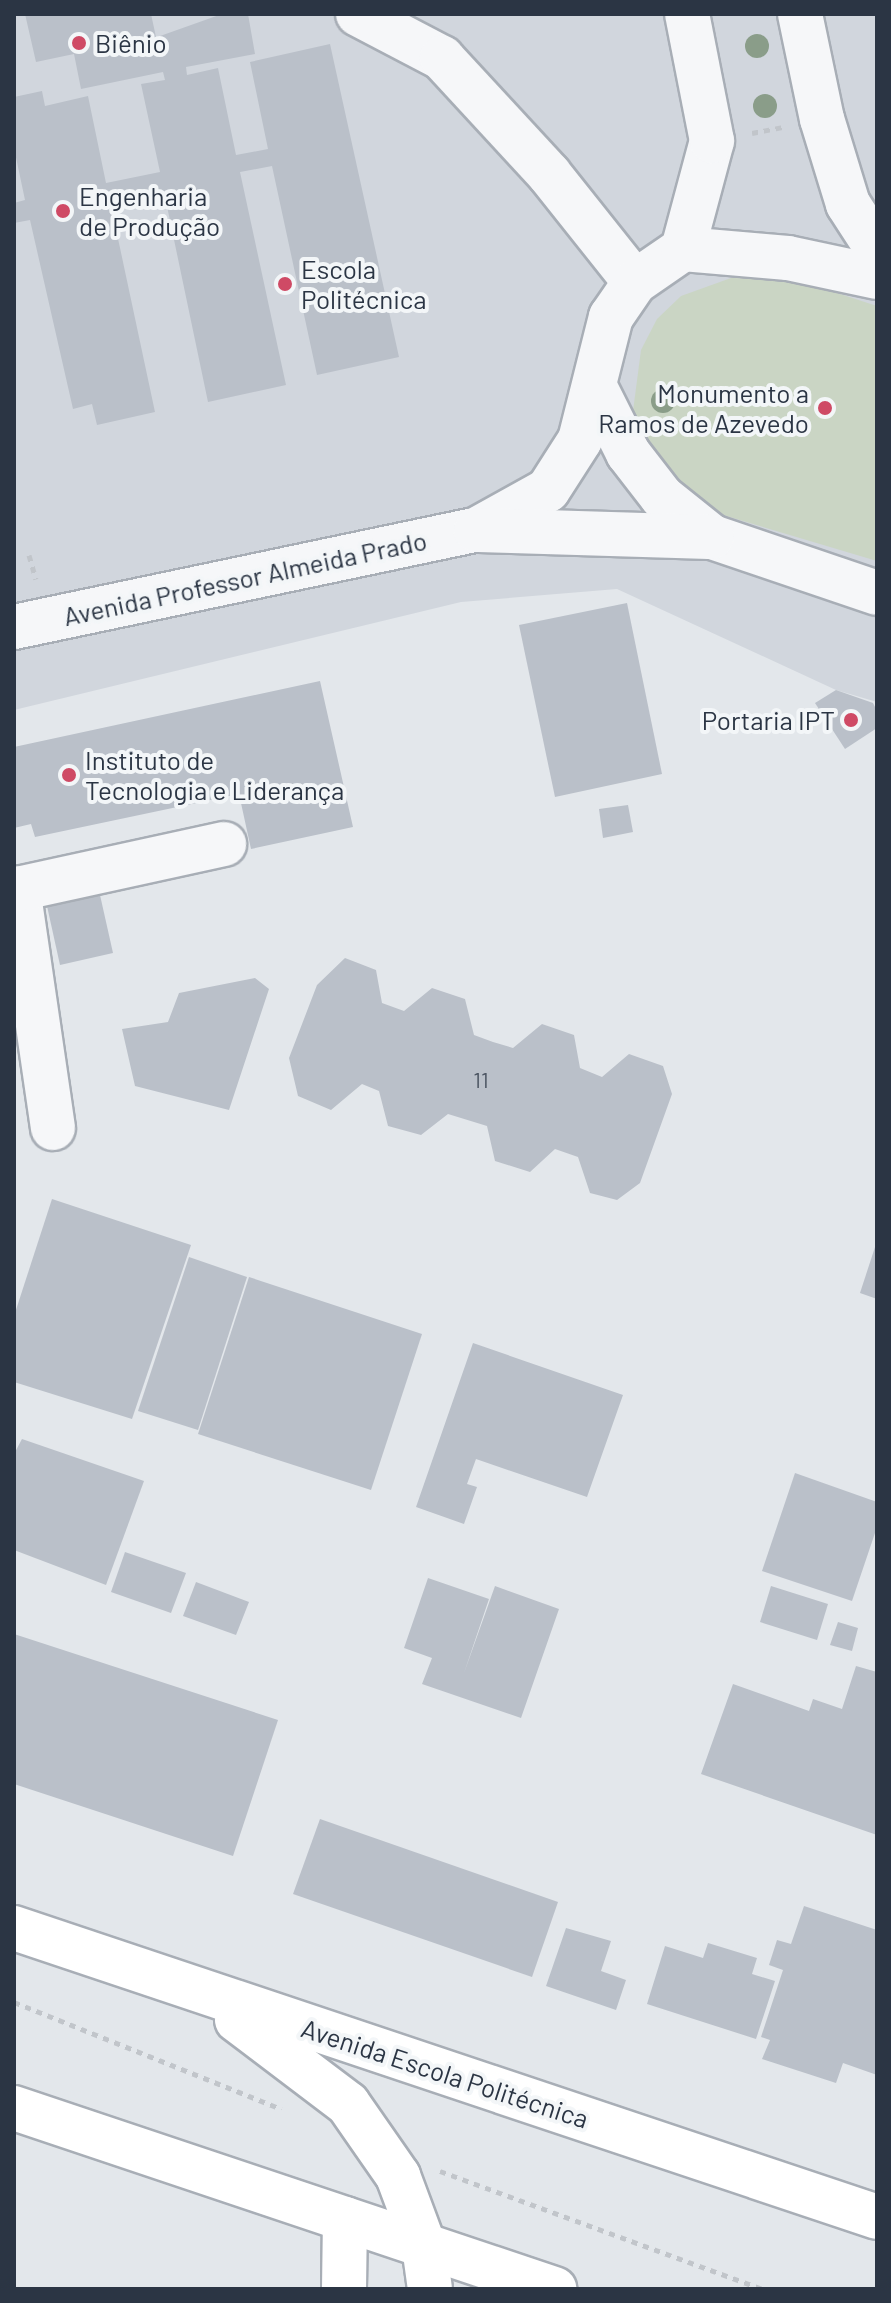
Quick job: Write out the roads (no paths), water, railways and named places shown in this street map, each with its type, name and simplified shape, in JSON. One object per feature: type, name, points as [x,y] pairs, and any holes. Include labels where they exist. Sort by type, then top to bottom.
[{"type":"main road","name":"Avenida Escola Politécnica","points":[[14,1928],[877,2217]]},
{"type":"main road","points":[[184,1985],[284,2051],[348,2104],[398,2176],[424,2246],[430,2289]]},
{"type":"main road","points":[[14,2108],[554,2289]]},
{"type":"main road","points":[[344,2289],[345,2219]]},
{"type":"street","points":[[358,14],[442,58],[549,174],[635,282],[683,249],[788,258],[877,277]]},
{"type":"street","points":[[683,249],[712,141],[687,14]]},
{"type":"street","points":[[800,14],[822,119],[848,204],[877,249]]},
{"type":"street","name":"Avenida Professor Almeida Prado","points":[[476,530],[548,490],[580,440],[596,389],[611,317],[635,282]]},
{"type":"street","points":[[596,389],[628,453],[662,497],[712,537],[877,593]]},
{"type":"street","name":"Avenida Professor Almeida Prado","points":[[14,627],[476,530],[712,537]]},
{"type":"street","points":[[53,1128],[16,880],[224,844]]},
{"type":"place","name":"Biênio","points":[[79,43]]},
{"type":"place","name":"Engenharia de Produção","points":[[63,211]]},
{"type":"place","name":"Escola Politécnica","points":[[285,284]]},
{"type":"place","name":"Monumento a Ramos de Azevedo","points":[[825,408]]},
{"type":"place","name":"Portaria IPT","points":[[851,720]]},
{"type":"place","name":"Instituto de Tecnologia e Liderança","points":[[69,775]]}]
